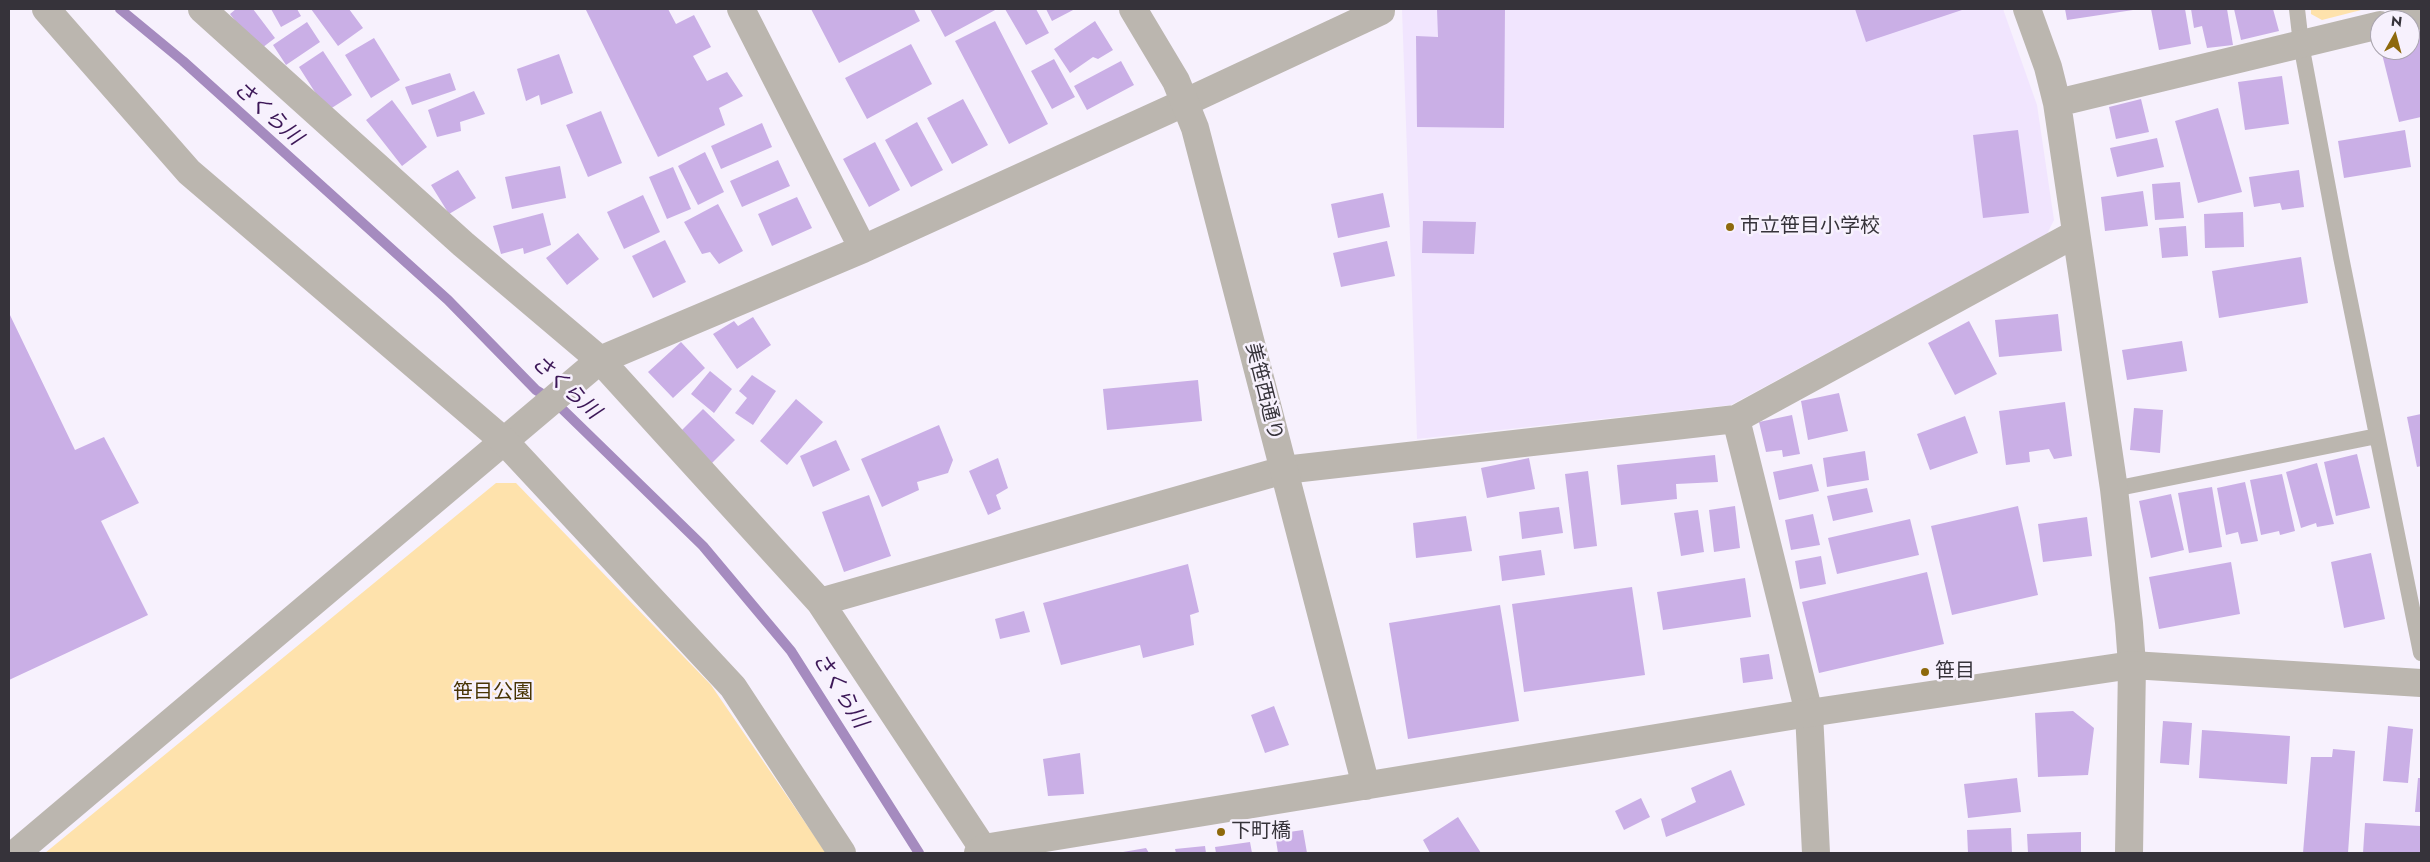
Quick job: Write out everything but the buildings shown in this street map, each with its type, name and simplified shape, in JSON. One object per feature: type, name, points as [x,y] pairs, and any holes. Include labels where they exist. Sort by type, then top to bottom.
[{"type":"street","points":[[46,9],[188,172],[505,442],[733,687],[842,853]]},
{"type":"street","points":[[202,9],[463,244],[592,367],[820,602],[983,851],[1809,713],[2132,665],[2421,684]]},
{"type":"street","points":[[740,9],[863,249]]},
{"type":"street","name":"美笹西通り","points":[[1133,9],[1186,102],[1195,128],[1366,786]]},
{"type":"street","points":[[16,853],[592,367],[863,249],[1186,102],[1381,9]]},
{"type":"street","points":[[2027,9],[2048,67],[2057,103],[2114,489],[2132,665],[2129,853]]},
{"type":"street","points":[[2057,103],[2370,27]]},
{"type":"street","points":[[820,602],[1284,470],[1736,419],[2075,234]]},
{"type":"street","points":[[1736,419],[1809,713],[1816,853]]},
{"type":"lane","points":[[2297,9],[2302,44],[2377,436],[2421,653]]},
{"type":"lane","points":[[2114,489],[2377,436]]},
{"type":"shaded area","name":"市立笹目小学校","points":[[1402,9],[2003,9],[2037,105],[2054,220],[2047,234],[1731,405],[1417,439]]},
{"type":"green space","points":[[2311,9],[2365,9],[2322,20],[2311,14]]},
{"type":"green space","name":"笹目公園","points":[[496,483],[516,483],[711,685],[826,853],[45,853]]},
{"type":"waterway","name":"さくら川","points":[[120,9],[183,61],[448,300],[536,390],[555,402],[703,546],[791,651],[919,853]]},
{"type":"place","name":"市立笹目小学校","points":[[1730,227]]},
{"type":"place","name":"笹目","points":[[1925,672]]},
{"type":"place","name":"下町橋","points":[[1221,832]]}]
